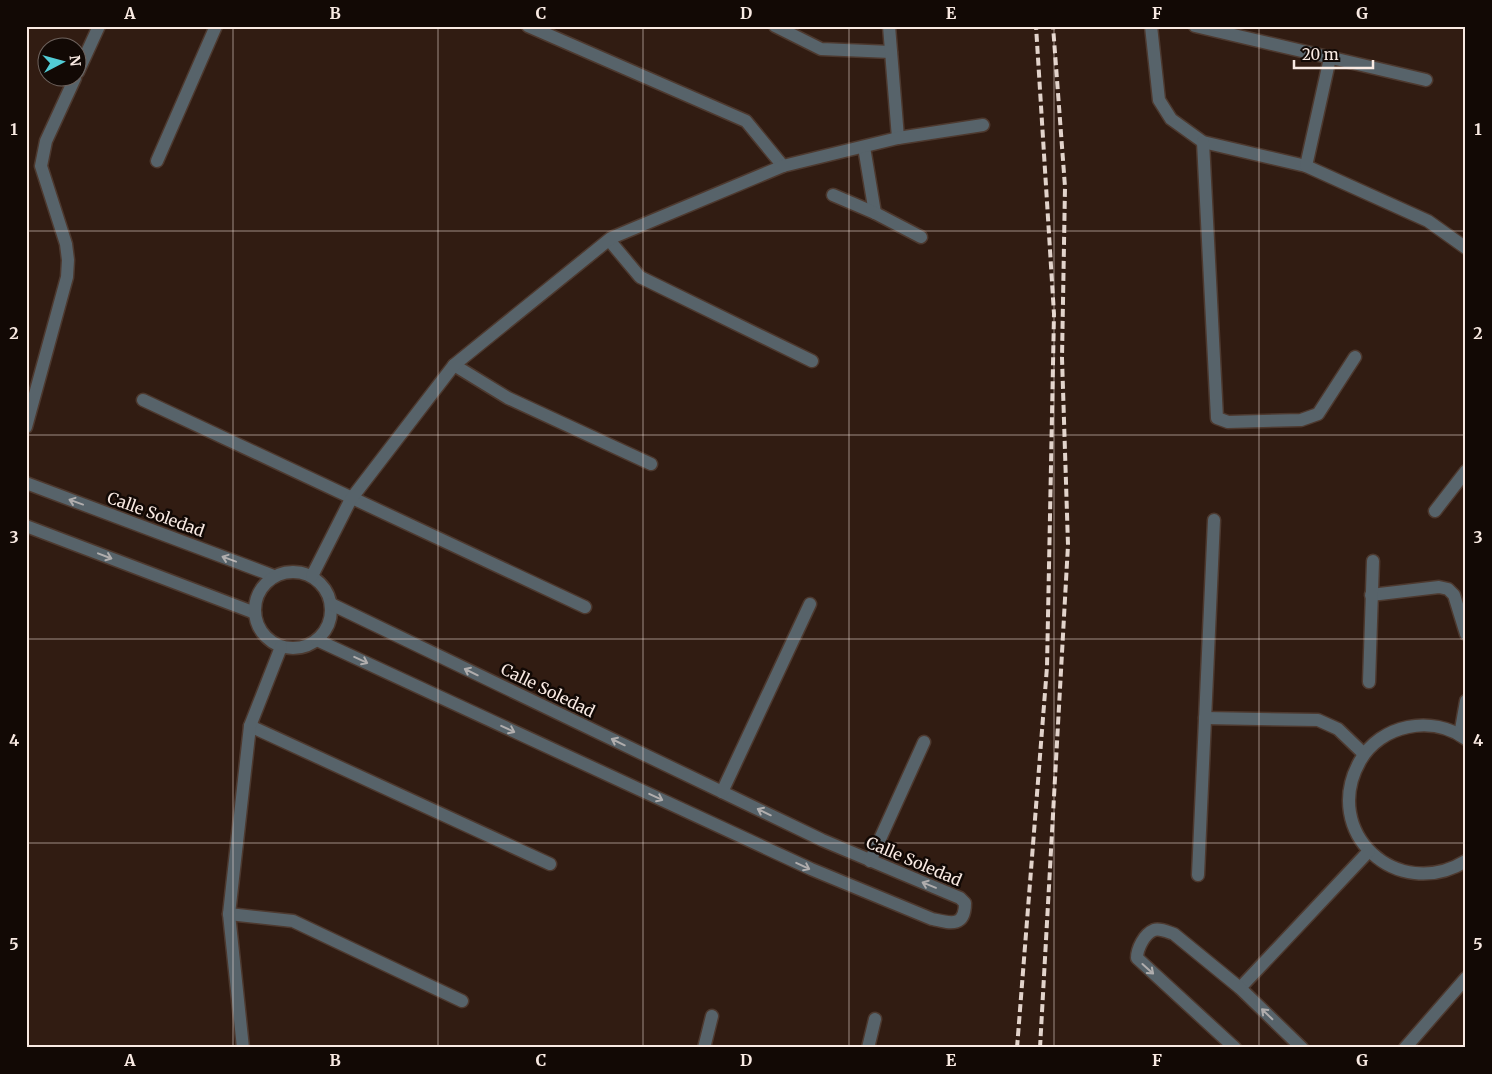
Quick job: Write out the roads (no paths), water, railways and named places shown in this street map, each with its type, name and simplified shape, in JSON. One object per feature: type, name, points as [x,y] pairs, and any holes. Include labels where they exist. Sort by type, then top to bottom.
[{"type":"street","points":[[88,49],[98,26]]},
{"type":"street","points":[[157,162],[216,26]]},
{"type":"street","points":[[528,26],[746,121],[783,166]]},
{"type":"street","points":[[774,26],[821,48],[891,52]]},
{"type":"street","points":[[889,26],[898,138]]},
{"type":"street","points":[[1151,26],[1159,100],[1171,119],[1204,142],[1306,166],[1428,221],[1466,248]]},
{"type":"street","points":[[1195,26],[1426,80]]},
{"type":"street","points":[[1306,166],[1330,58]]},
{"type":"street","points":[[26,427],[67,277],[66,244],[41,166],[46,141],[70,88]]},
{"type":"street","points":[[312,576],[351,499],[454,366],[609,240],[783,166],[898,138],[984,125]]},
{"type":"street","points":[[1204,142],[1217,418],[1228,422],[1301,420],[1318,414],[1355,357]]},
{"type":"street","points":[[864,146],[875,213]]},
{"type":"street","points":[[833,195],[875,213],[921,237]]},
{"type":"street","points":[[609,240],[640,278],[812,361]]},
{"type":"street","points":[[454,366],[508,398],[651,464]]},
{"type":"street","points":[[143,400],[585,607]]},
{"type":"street","points":[[1434,511],[1466,471]]},
{"type":"street","name":"Calle Soledad","points":[[26,483],[274,576]]},
{"type":"street","points":[[1198,875],[1214,520]]},
{"type":"street","points":[[26,526],[254,612]]},
{"type":"street","points":[[1369,682],[1373,561]]},
{"type":"street","points":[[293,571],[312,576],[325,588],[331,604],[328,624],[317,640],[300,648],[281,647],[263,634],[254,612],[259,591],[274,576],[293,571]]},
{"type":"street","points":[[1371,595],[1440,587],[1448,589],[1454,595],[1466,634]]},
{"type":"street","name":"Calle Soledad","points":[[317,640],[811,869],[932,919],[950,924],[959,921],[965,911],[965,903],[960,898],[822,840],[331,604]]},
{"type":"street","points":[[722,792],[810,604]]},
{"type":"street","points":[[243,1048],[229,914],[250,726],[281,647]]},
{"type":"street","points":[[1465,862],[1446,871],[1425,875],[1404,872],[1385,864],[1369,851],[1357,834],[1350,814],[1348,793],[1353,772],[1364,754],[1379,739],[1398,729],[1419,725],[1440,727],[1463,737],[1466,701]]},
{"type":"street","points":[[1205,718],[1318,720],[1338,729],[1364,754]]},
{"type":"street","points":[[250,726],[550,864]]},
{"type":"street","points":[[870,861],[924,742]]},
{"type":"street","points":[[1240,988],[1369,851]]},
{"type":"street","points":[[229,914],[293,921],[462,1001]]},
{"type":"street","points":[[1235,1048],[1141,964],[1137,958],[1137,950],[1152,930],[1161,930],[1174,934],[1240,988],[1302,1048]]},
{"type":"street","points":[[1405,1048],[1466,978]]},
{"type":"street","points":[[704,1048],[712,1016]]},
{"type":"street","points":[[868,1048],[875,1019]]},
{"type":"railway","points":[[1017,1048],[1047,667],[1054,314],[1036,26]]},
{"type":"railway","points":[[1040,1048],[1068,545],[1062,358],[1065,187],[1053,26]]}]
